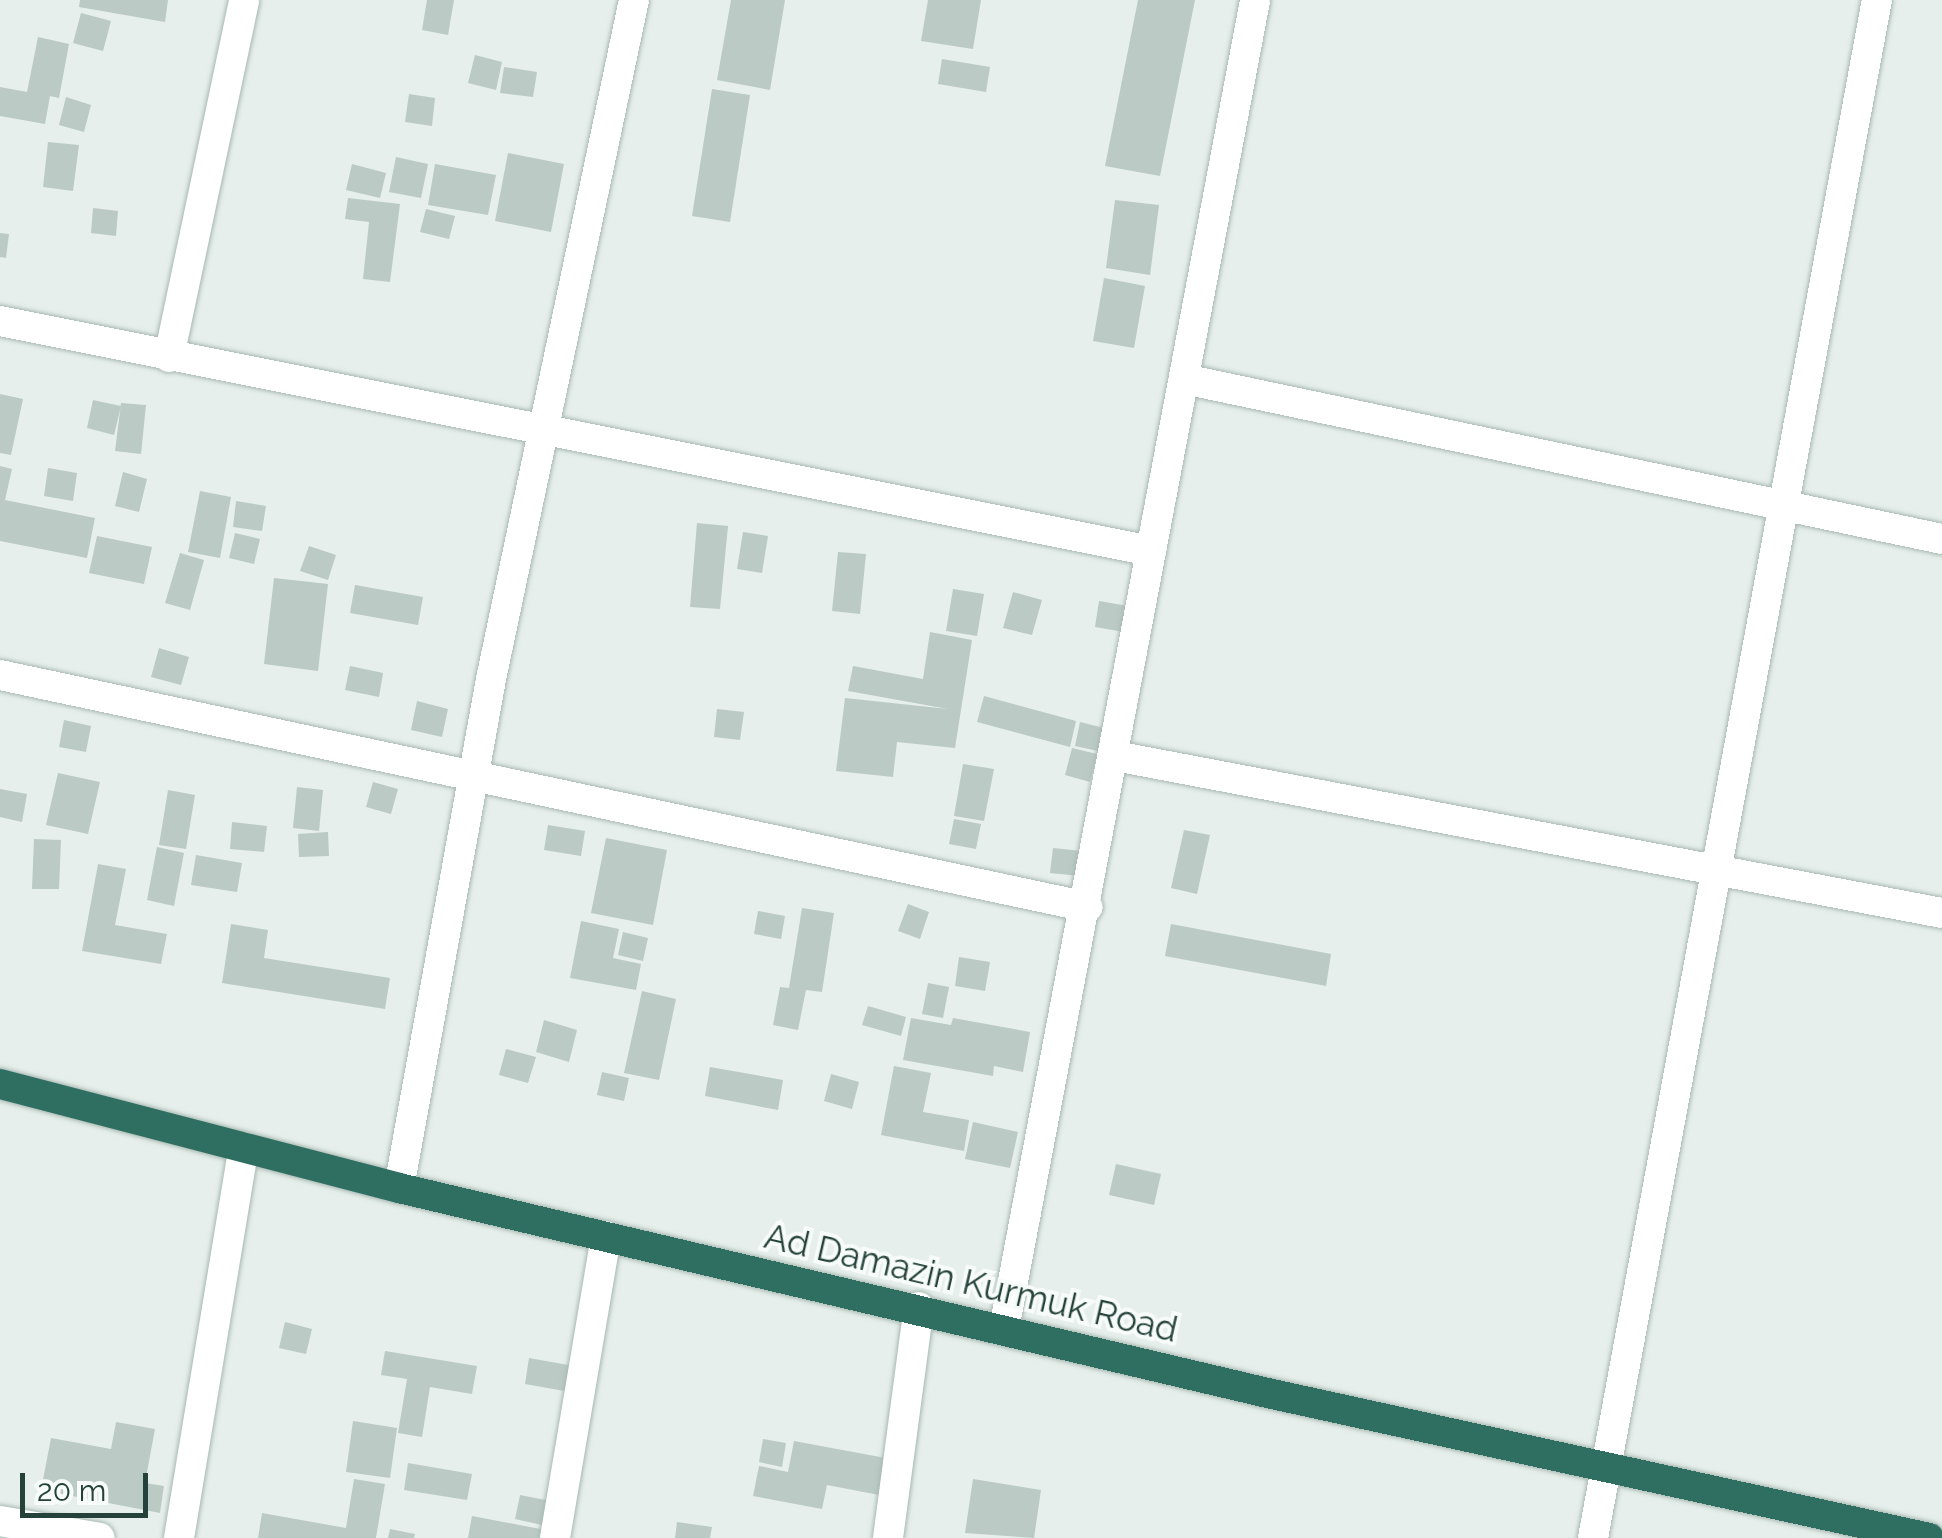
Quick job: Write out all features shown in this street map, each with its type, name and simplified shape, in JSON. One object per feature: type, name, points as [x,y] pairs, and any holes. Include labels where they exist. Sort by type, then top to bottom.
[{"type":"highway","name":"Ad Damazin Kurmuk Road","points":[[0,1084],[399,1188],[1602,1469],[1929,1538]]},
{"type":"street","points":[[169,357],[244,0]]},
{"type":"street","points":[[399,1188],[473,776],[634,0]]},
{"type":"street","points":[[1004,1329],[1088,907],[1255,0]]},
{"type":"street","points":[[1593,1538],[1602,1469],[1712,869],[1877,0]]},
{"type":"street","points":[[0,321],[546,434],[1151,551]]},
{"type":"street","points":[[1184,380],[1942,540]]},
{"type":"street","points":[[0,674],[1088,907]]},
{"type":"street","points":[[1115,756],[1942,913]]},
{"type":"street","points":[[179,1538],[244,1147]]},
{"type":"street","points":[[554,1538],[606,1236]]},
{"type":"street","points":[[888,1538],[919,1307]]},
{"type":"street","points":[[0,1521],[100,1538]]},
{"type":"building","points":[[80,0],[168,0],[165,22],[79,7]]},
{"type":"building","points":[[427,0],[454,0],[448,35],[422,30]]},
{"type":"building","points":[[731,0],[785,0],[770,90],[717,80]]},
{"type":"building","points":[[928,0],[981,0],[973,49],[921,41]]},
{"type":"building","points":[[1138,0],[1195,0],[1160,176],[1105,166]]},
{"type":"building","points":[[81,13],[111,21],[103,51],[73,43]]},
{"type":"building","points":[[38,37],[69,44],[59,98],[50,96],[45,124],[0,116],[0,87],[27,92]]},
{"type":"building","points":[[475,55],[502,62],[496,90],[468,83]]},
{"type":"building","points":[[942,59],[990,67],[986,92],[938,84]]},
{"type":"building","points":[[504,67],[537,72],[533,97],[500,93]]},
{"type":"building","points":[[712,89],[750,95],[730,222],[692,216]]},
{"type":"building","points":[[409,94],[435,98],[432,126],[405,122]]},
{"type":"building","points":[[66,97],[91,105],[84,132],[59,125]]},
{"type":"building","points":[[48,142],[79,145],[73,191],[43,187]]},
{"type":"building","points":[[508,153],[564,164],[551,232],[495,221]]},
{"type":"building","points":[[396,157],[428,164],[421,198],[389,192]]},
{"type":"building","points":[[352,164],[386,173],[380,198],[346,190]]},
{"type":"building","points":[[435,164],[496,175],[488,215],[428,205]]},
{"type":"building","points":[[348,198],[400,204],[390,282],[363,279],[369,222],[345,219]]},
{"type":"building","points":[[1115,200],[1159,205],[1150,275],[1106,268]]},
{"type":"building","points":[[93,208],[118,211],[116,236],[91,233]]},
{"type":"building","points":[[426,209],[455,216],[449,239],[420,232]]},
{"type":"building","points":[[0,233],[9,234],[6,258],[0,257]]},
{"type":"building","points":[[1104,278],[1145,286],[1134,348],[1093,341]]},
{"type":"building","points":[[0,394],[23,399],[11,455],[0,453]]},
{"type":"building","points":[[93,400],[121,406],[114,435],[87,428]]},
{"type":"building","points":[[121,403],[146,405],[141,454],[115,451]]},
{"type":"building","points":[[0,466],[12,469],[5,500],[95,518],[87,558],[0,541]]},
{"type":"building","points":[[48,468],[77,473],[73,501],[44,496]]},
{"type":"building","points":[[123,472],[147,479],[139,512],[115,506]]},
{"type":"building","points":[[200,491],[231,497],[220,558],[188,552]]},
{"type":"building","points":[[236,501],[266,506],[262,531],[233,527]]},
{"type":"building","points":[[697,523],[728,526],[720,609],[690,607]]},
{"type":"building","points":[[743,532],[768,536],[762,573],[737,569]]},
{"type":"building","points":[[235,533],[260,539],[254,564],[229,558]]},
{"type":"building","points":[[97,536],[152,547],[144,584],[89,573]]},
{"type":"building","points":[[309,546],[336,555],[328,580],[300,571]]},
{"type":"building","points":[[838,552],[866,554],[860,614],[832,611]]},
{"type":"building","points":[[180,553],[204,560],[190,610],[165,603]]},
{"type":"building","points":[[274,578],[328,584],[318,671],[264,664]]},
{"type":"building","points":[[355,585],[423,597],[418,625],[350,613]]},
{"type":"building","points":[[953,589],[984,594],[977,636],[946,631]]},
{"type":"building","points":[[1013,592],[1042,600],[1032,635],[1003,628]]},
{"type":"building","points":[[1099,601],[1128,606],[1124,632],[1095,627]]},
{"type":"building","points":[[930,632],[972,640],[955,748],[897,742],[893,777],[836,771],[845,698],[948,709],[848,691],[853,666],[923,679]]},
{"type":"building","points":[[159,648],[189,657],[181,685],[151,677]]},
{"type":"building","points":[[350,666],[383,673],[379,697],[345,690]]},
{"type":"building","points":[[984,696],[1076,721],[1070,747],[977,722]]},
{"type":"building","points":[[417,701],[448,709],[442,737],[411,730]]},
{"type":"building","points":[[717,709],[744,712],[740,740],[714,737]]},
{"type":"building","points":[[64,720],[91,726],[86,752],[59,747]]},
{"type":"building","points":[[1080,722],[1104,728],[1098,751],[1075,746]]},
{"type":"building","points":[[1072,748],[1097,754],[1090,782],[1065,775]]},
{"type":"building","points":[[963,764],[994,769],[984,821],[954,816]]},
{"type":"building","points":[[58,773],[100,782],[88,834],[46,825]]},
{"type":"building","points":[[373,782],[398,789],[391,814],[366,807]]},
{"type":"building","points":[[297,787],[323,790],[319,831],[293,828]]},
{"type":"building","points":[[0,789],[27,794],[22,822],[0,817]]},
{"type":"building","points":[[168,790],[195,795],[186,849],[159,845]]},
{"type":"building","points":[[954,819],[981,824],[976,849],[949,844]]},
{"type":"building","points":[[232,822],[267,826],[264,852],[230,849]]},
{"type":"building","points":[[548,825],[585,831],[581,856],[544,850]]},
{"type":"building","points":[[1184,830],[1210,835],[1197,894],[1171,888]]},
{"type":"building","points":[[328,832],[329,856],[299,857],[298,834]]},
{"type":"building","points":[[606,838],[667,850],[653,925],[591,913]]},
{"type":"building","points":[[34,839],[61,840],[59,889],[32,889]]},
{"type":"building","points":[[157,847],[184,853],[174,906],[147,900]]},
{"type":"building","points":[[1053,848],[1082,851],[1080,876],[1050,873]]},
{"type":"building","points":[[196,855],[242,863],[237,892],[191,885]]},
{"type":"building","points":[[98,864],[126,869],[115,925],[167,934],[161,964],[82,951]]},
{"type":"building","points":[[908,904],[929,912],[920,939],[898,931]]},
{"type":"building","points":[[802,908],[834,913],[822,992],[806,990],[798,1030],[773,1025],[780,987],[789,988]]},
{"type":"building","points":[[758,911],[785,916],[781,939],[754,934]]},
{"type":"building","points":[[581,921],[619,929],[613,958],[641,964],[636,990],[570,978]]},
{"type":"building","points":[[231,924],[268,930],[264,958],[390,978],[385,1009],[222,983]]},
{"type":"building","points":[[1171,924],[1331,954],[1326,986],[1165,956]]},
{"type":"building","points":[[623,932],[648,938],[643,961],[618,955]]},
{"type":"building","points":[[959,957],[990,962],[985,991],[955,986]]},
{"type":"building","points":[[928,983],[949,987],[943,1018],[922,1014]]},
{"type":"building","points":[[642,991],[676,999],[659,1080],[624,1073]]},
{"type":"building","points":[[868,1006],[906,1017],[901,1036],[862,1025]]},
{"type":"building","points":[[911,1018],[951,1025],[953,1018],[1030,1032],[1023,1072],[994,1066],[993,1076],[903,1060]]},
{"type":"building","points":[[544,1020],[577,1030],[569,1062],[536,1052]]},
{"type":"building","points":[[506,1049],[536,1057],[528,1083],[499,1075]]},
{"type":"building","points":[[894,1066],[931,1073],[923,1112],[969,1120],[964,1151],[881,1135]]},
{"type":"building","points":[[710,1067],[783,1080],[778,1110],[705,1096]]},
{"type":"building","points":[[602,1072],[629,1078],[624,1101],[597,1095]]},
{"type":"building","points":[[831,1074],[859,1082],[852,1109],[824,1101]]},
{"type":"building","points":[[973,1122],[1018,1132],[1010,1168],[965,1159]]},
{"type":"building","points":[[1116,1164],[1161,1174],[1154,1205],[1109,1195]]},
{"type":"building","points":[[285,1322],[312,1329],[306,1354],[279,1348]]},
{"type":"building","points":[[385,1351],[477,1366],[472,1394],[430,1387],[422,1437],[398,1433],[407,1379],[381,1375]]},
{"type":"building","points":[[529,1358],[574,1366],[570,1392],[525,1384]]},
{"type":"building","points":[[353,1421],[397,1428],[390,1478],[346,1472]]},
{"type":"building","points":[[116,1422],[155,1429],[145,1483],[164,1486],[160,1513],[41,1490],[51,1438],[111,1449]]},
{"type":"building","points":[[763,1439],[786,1443],[782,1467],[759,1462]]},
{"type":"building","points":[[794,1441],[907,1462],[900,1499],[827,1485],[822,1509],[753,1496],[759,1466],[788,1472]]},
{"type":"building","points":[[408,1463],[472,1474],[467,1500],[404,1490]]},
{"type":"building","points":[[354,1479],[385,1484],[376,1538],[258,1538],[262,1513],[346,1528]]},
{"type":"building","points":[[973,1479],[1041,1490],[1034,1538],[965,1533]]},
{"type":"building","points":[[520,1495],[556,1502],[551,1527],[515,1519]]},
{"type":"building","points":[[472,1516],[551,1531],[549,1538],[468,1538]]},
{"type":"building","points":[[677,1522],[712,1527],[710,1538],[675,1538]]},
{"type":"building","points":[[390,1529],[415,1534],[414,1538],[388,1538]]}]
